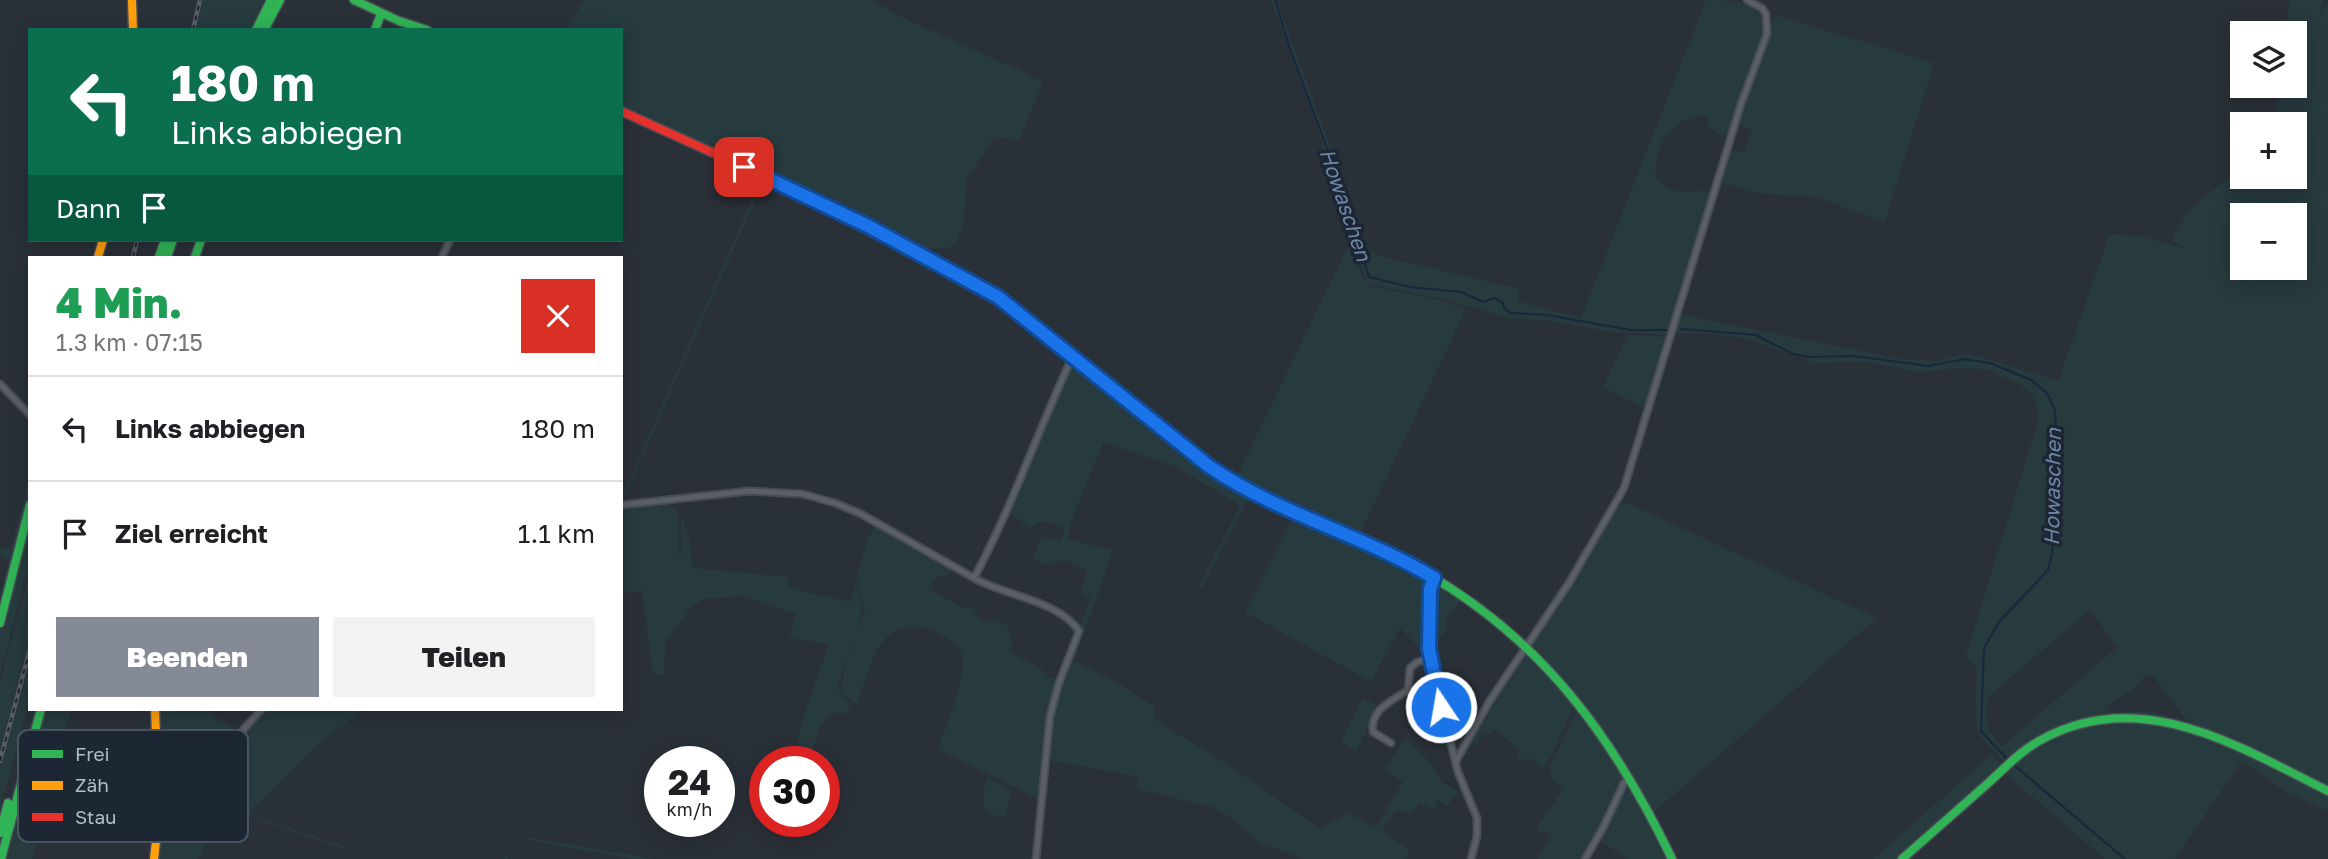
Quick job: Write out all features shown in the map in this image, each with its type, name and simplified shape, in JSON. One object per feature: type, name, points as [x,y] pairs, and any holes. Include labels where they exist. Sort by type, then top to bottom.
[{"type":"main road","points":[[132,0],[133,28]]},
{"type":"main road","points":[[257,28],[271,0]]},
{"type":"main road","points":[[265,28],[280,0]]},
{"type":"main road","points":[[354,0],[421,28]]},
{"type":"main road","points":[[376,28],[381,13]]},
{"type":"main road","points":[[623,112],[868,226],[998,297],[1210,467],[1238,485],[1375,546],[1434,578],[1488,615],[1525,648],[1580,706],[1630,778],[1672,859]]},
{"type":"main road","points":[[0,623],[28,513]]},
{"type":"main road","points":[[27,730],[32,711]]},
{"type":"main road","points":[[35,730],[40,711]]},
{"type":"main road","points":[[155,711],[156,730]]},
{"type":"main road","points":[[1902,859],[2038,742],[2074,724],[2093,719],[2139,716],[2190,727],[2328,791]]},
{"type":"main road","points":[[0,833],[18,765]]},
{"type":"main road","points":[[1,859],[18,795]]},
{"type":"street","points":[[1747,0],[1762,8]]},
{"type":"street","points":[[1456,761],[1489,702],[1569,583],[1624,488],[1741,104],[1767,34],[1768,23],[1762,8],[1764,0]]},
{"type":"street","points":[[974,578],[1032,454],[1047,410],[1073,356]]},
{"type":"street","points":[[0,384],[28,413]]},
{"type":"street","points":[[623,505],[749,491],[803,494],[855,511],[995,589],[1048,607],[1079,631],[1059,683],[1051,716],[1036,859]]},
{"type":"street","points":[[1434,578],[1430,589],[1429,659],[1461,782],[1477,818],[1477,836],[1471,859]]},
{"type":"street","points":[[1391,743],[1373,732],[1373,724],[1385,703],[1408,690],[1410,668],[1417,662],[1429,659]]},
{"type":"street","points":[[243,730],[260,711]]},
{"type":"street","points":[[1585,859],[1604,828],[1624,783],[1630,778]]},
{"type":"green space","points":[[203,0],[264,0],[251,28],[196,28]]},
{"type":"green space","points":[[584,0],[871,0],[1043,83],[1019,140],[997,137],[993,139],[966,181],[964,224],[954,245],[945,249],[914,248],[732,159],[731,150],[716,151],[623,109],[623,28],[567,28]]},
{"type":"green space","points":[[1271,0],[1276,0],[1369,250],[1381,256],[1520,289],[1517,301],[1581,318],[1706,0],[1738,2],[1755,8],[1765,22],[1766,33],[1729,135],[1720,135],[1708,126],[1708,118],[1698,115],[1678,124],[1671,131],[1657,156],[1656,178],[1663,185],[1684,192],[1714,190],[1671,335],[1611,332],[1549,321],[1509,318],[1442,299],[1369,284],[1363,272],[1353,224],[1331,173],[1313,114]]},
{"type":"green space","points":[[2290,0],[2324,0],[2318,23],[2328,0],[2328,787],[2194,725],[2193,722],[2190,721],[2188,725],[2162,718],[2121,713],[2107,713],[2081,720],[2006,764],[1979,735],[1975,717],[1977,669],[1966,655],[2037,425],[2039,414],[2033,396],[2021,385],[1988,370],[1962,368],[1916,372],[1868,362],[1809,363],[1808,360],[1744,338],[1703,333],[1675,334],[1681,315],[1901,359],[1938,361],[1967,353],[2058,381],[2110,234],[2140,236],[2185,248],[2172,241],[2185,217],[2201,200],[2230,177],[2230,189],[2307,189],[2307,112],[2276,112],[2277,98],[2307,98],[2307,21],[2286,21]],"holes":[[[2090,610],[2117,647],[2002,746],[1989,730],[1988,697]],[[2153,676],[2188,722],[2151,712],[2107,711],[2106,707],[2135,688],[2144,677]]]},
{"type":"green space","points":[[1775,15],[1934,63],[1885,222],[1815,197],[1756,193],[1720,182],[1730,148],[1744,153],[1752,130],[1736,124]]},
{"type":"green space","points":[[623,114],[764,180],[623,500],[623,492],[760,181],[759,178]]},
{"type":"green space","points":[[1353,236],[1361,273],[1370,286],[1432,298],[1466,309],[1360,534],[1429,569],[1528,641],[1523,641],[1419,571],[1427,578],[1428,583],[1427,653],[1400,628],[1371,682],[1245,612],[1293,516],[1249,497],[1202,588],[1199,586],[1240,505],[1172,465],[1103,443],[1074,514],[1067,539],[1113,550],[1074,661],[1115,681],[1155,707],[1153,717],[1161,723],[1321,828],[1349,813],[1373,826],[1377,824],[1403,782],[1385,770],[1405,738],[1429,761],[1442,782],[1458,792],[1447,806],[1438,800],[1434,810],[1420,803],[1412,814],[1396,811],[1382,830],[1410,851],[1407,859],[1304,859],[1259,842],[1231,818],[1212,807],[1137,789],[1139,777],[1049,760],[1047,755],[1054,706],[1079,641],[1080,626],[1091,598],[1081,593],[1087,570],[1062,559],[1060,563],[1051,561],[1049,565],[1033,560],[1041,536],[1061,541],[1065,527],[1042,521],[1030,528],[1008,512],[1066,368],[1063,354],[1055,344],[1076,352],[1209,461],[1236,478]]},
{"type":"green space","points":[[1627,335],[1670,337],[1648,409],[1603,388]]},
{"type":"green space","points":[[28,482],[28,569],[0,674],[0,599],[9,560],[0,556],[0,547],[11,548]]},
{"type":"green space","points":[[668,501],[678,513],[679,556],[682,553],[681,512],[689,539],[693,568],[788,577],[789,586],[804,592],[851,602],[855,585],[860,595],[860,620],[838,685],[840,693],[851,704],[845,714],[831,713],[820,727],[813,746],[796,746],[829,644],[790,638],[796,614],[744,596],[704,599],[693,605],[668,640],[666,637],[664,675],[653,674],[642,591],[623,592],[623,506]]},
{"type":"green space","points":[[1625,502],[1877,618],[1653,813],[1625,763],[1531,648],[1617,508]]},
{"type":"green space","points":[[883,527],[956,568],[947,576],[937,576],[928,589],[965,608],[973,607],[979,618],[986,623],[991,620],[1007,625],[1012,644],[1010,653],[1059,681],[1045,743],[1039,800],[938,749],[963,669],[960,651],[942,635],[918,627],[903,628],[891,634],[874,657],[857,705],[841,692],[844,672],[865,610],[856,579],[867,540],[874,528]]},
{"type":"green space","points":[[28,577],[28,646],[0,751],[0,682]]},
{"type":"green space","points":[[1439,585],[1462,599],[1445,622],[1448,627],[1430,651],[1432,588]]},
{"type":"green space","points":[[1526,653],[1574,703],[1544,768],[1528,757],[1523,763],[1517,757],[1519,749],[1495,730],[1489,735],[1484,733],[1474,746],[1468,743],[1485,710]]},
{"type":"green space","points":[[28,662],[28,705],[21,730],[18,730],[18,743],[0,810],[0,767]]},
{"type":"green space","points":[[1363,698],[1379,706],[1356,751],[1341,741]]},
{"type":"green space","points":[[1578,710],[1616,761],[1624,778],[1605,824],[1584,859],[1537,859],[1553,833],[1536,832],[1562,789],[1551,779],[1550,765]]},
{"type":"green space","points":[[45,711],[70,711],[66,730],[41,730]]},
{"type":"green space","points":[[158,711],[213,711],[212,715],[236,730],[165,730],[159,727]]},
{"type":"green space","points":[[263,711],[361,711],[317,745],[248,814],[248,730]]},
{"type":"green space","points":[[2132,718],[2196,732],[2328,794],[2328,811],[2287,793],[2242,761],[2175,859],[2105,859],[2004,773],[2035,749],[2063,733],[2093,723]]},
{"type":"green space","points":[[1992,754],[2002,768],[1898,859],[1873,859]]},
{"type":"green space","points":[[988,777],[1011,790],[1004,818],[991,814],[984,807],[984,789]]},
{"type":"green space","points":[[1630,784],[1669,859],[1628,859],[1598,840],[1624,786]]},
{"type":"green space","points":[[248,814],[349,848],[348,850],[248,816]]},
{"type":"green space","points":[[18,817],[18,842],[36,842],[32,859],[7,859]]},
{"type":"green space","points":[[528,837],[655,859],[633,859],[526,840],[506,859],[502,859]]},
{"type":"green space","points":[[162,842],[207,842],[199,859],[159,859]]},
{"type":"waterway","name":"Howaschen","points":[[1275,0],[1289,46],[1346,199],[1369,277],[1410,287],[1461,292],[1483,302],[1494,298],[1502,302],[1510,313],[1547,315],[1631,330],[1667,330]]},
{"type":"waterway","name":"Howaschen","points":[[1681,329],[1756,335],[1793,354],[1808,357],[1854,356],[1928,366],[1965,359],[1990,363],[2031,380],[2046,392],[2054,407],[2056,423],[2052,554],[2048,570],[1999,622],[1984,648],[1981,731],[2008,760]]},
{"type":"waterway","name":"Howaschen","points":[[2015,766],[2125,859]]},
{"type":"railway","points":[[193,28],[200,0]]},
{"type":"railway","points":[[133,256],[137,242]]},
{"type":"railway","points":[[0,761],[28,656]]},
{"type":"traffic: fast","points":[[257,28],[271,0]]},
{"type":"traffic: fast","points":[[265,28],[280,0]]},
{"type":"traffic: fast","points":[[354,0],[421,28]]},
{"type":"traffic: fast","points":[[376,28],[381,14]]},
{"type":"traffic: fast","points":[[159,256],[164,242]]},
{"type":"traffic: fast","points":[[167,256],[172,242]]},
{"type":"traffic: fast","points":[[195,256],[200,242]]},
{"type":"traffic: fast","points":[[1149,417],[1229,480],[1264,499],[1402,560],[1466,599],[1505,629],[1571,696],[1599,733],[1626,773],[1672,859]]},
{"type":"traffic: fast","points":[[0,623],[28,513]]},
{"type":"traffic: fast","points":[[35,730],[40,711]]},
{"type":"traffic: fast","points":[[1902,859],[2032,745],[2076,725],[2114,718],[2151,720],[2223,740],[2328,791]]},
{"type":"traffic: fast","points":[[1,859],[18,795]]},
{"type":"traffic: fast","points":[[0,833],[8,803]]},
{"type":"traffic: slow","points":[[132,0],[133,28]]},
{"type":"traffic: slow","points":[[801,193],[838,210],[998,297],[1149,417]]},
{"type":"traffic: slow","points":[[98,256],[102,242]]},
{"type":"traffic: slow","points":[[155,711],[156,730]]},
{"type":"traffic: slow","points":[[154,859],[156,842]]},
{"type":"traffic: jam","points":[[623,112],[801,193]]},
{"type":"route","points":[[744,167],[868,226],[998,297],[1210,467],[1238,485],[1375,546],[1434,578],[1430,585],[1429,659],[1441,707]]}]
